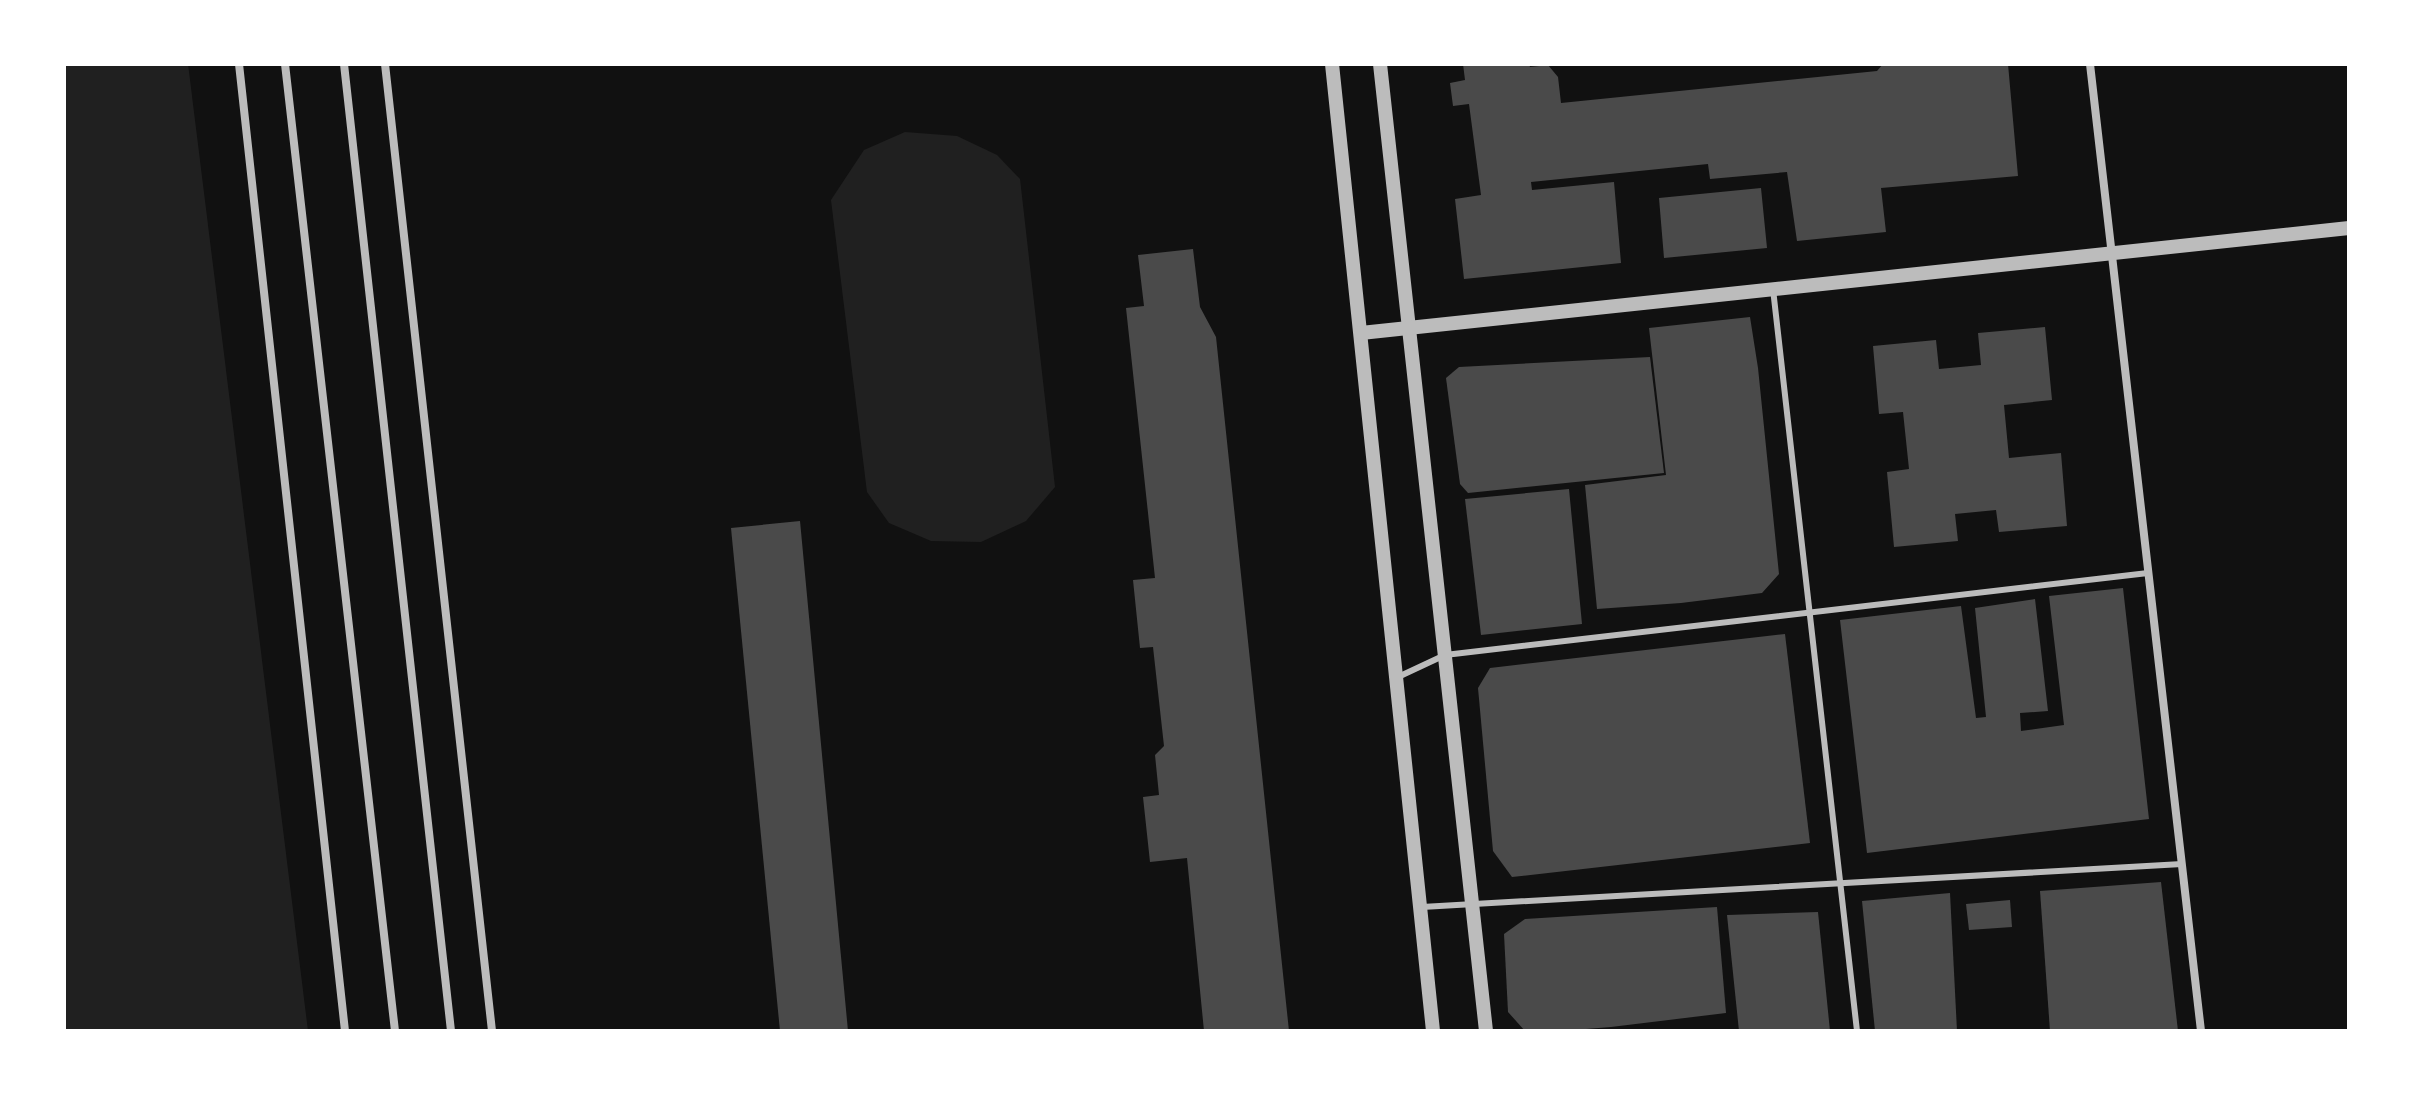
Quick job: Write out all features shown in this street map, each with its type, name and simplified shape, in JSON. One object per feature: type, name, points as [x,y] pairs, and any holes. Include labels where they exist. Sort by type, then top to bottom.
[{"type":"street","points":[[239,64],[345,1031]]},
{"type":"street","points":[[285,64],[395,1031]]},
{"type":"street","points":[[344,64],[451,1031]]},
{"type":"street","points":[[385,64],[492,1031]]},
{"type":"street","points":[[1332,64],[1433,1031]]},
{"type":"street","points":[[1380,64],[1486,1031]]},
{"type":"street","points":[[2090,64],[2201,1031]]},
{"type":"street","points":[[1361,333],[2349,228]]},
{"type":"lane","points":[[1773,289],[1857,1031]]},
{"type":"lane","points":[[1398,677],[1445,655],[2148,573]]},
{"type":"lane","points":[[1422,907],[2182,864]]},
{"type":"shaded area","points":[[64,64],[188,64],[308,1031],[64,1031]]},
{"type":"shaded area","points":[[905,132],[957,136],[997,155],[1020,179],[1055,487],[1026,521],[981,542],[931,541],[889,523],[867,492],[831,200],[864,150]]},
{"type":"building","points":[[1463,64],[1548,65],[1558,77],[1561,103],[1877,71],[1883,64],[2008,64],[2018,176],[1881,188],[1886,232],[1797,241],[1787,172],[1710,179],[1708,164],[1531,182],[1532,190],[1614,182],[1621,263],[1464,279],[1455,199],[1481,195],[1469,104],[1453,106],[1450,83],[1465,80]]},
{"type":"building","points":[[1761,188],[1767,248],[1664,258],[1659,198]]},
{"type":"building","points":[[1193,249],[1200,307],[1216,337],[1289,1031],[1204,1031],[1187,858],[1150,862],[1143,797],[1159,795],[1155,755],[1164,746],[1153,647],[1140,648],[1133,580],[1155,578],[1126,308],[1144,306],[1138,255]]},
{"type":"building","points":[[1750,317],[1779,574],[1762,593],[1597,609],[1585,485],[1666,475],[1649,328]]},
{"type":"building","points":[[2045,327],[2052,400],[2004,405],[2009,458],[2061,453],[2067,526],[1999,532],[1996,510],[1955,514],[1958,541],[1894,547],[1887,472],[1909,469],[1903,412],[1879,414],[1873,346],[1936,340],[1939,369],[1981,365],[1978,333]]},
{"type":"building","points":[[1650,357],[1664,473],[1468,493],[1460,484],[1446,378],[1459,367]]},
{"type":"building","points":[[1569,489],[1582,624],[1481,635],[1465,499]]},
{"type":"building","points":[[800,521],[848,1031],[780,1031],[731,528]]},
{"type":"building","points":[[2123,588],[2149,819],[1867,853],[1840,620],[1961,606],[1976,718],[1986,717],[1975,608],[2035,599],[2048,711],[2020,713],[2021,731],[2064,725],[2049,596]]},
{"type":"building","points":[[1785,634],[1810,843],[1512,877],[1493,851],[1478,688],[1490,668]]},
{"type":"building","points":[[2161,882],[2178,1031],[2050,1031],[2040,891]]},
{"type":"building","points":[[1950,893],[1957,1031],[1875,1031],[1862,901]]},
{"type":"building","points":[[2010,900],[2012,927],[1969,930],[1966,904]]},
{"type":"building","points":[[1717,907],[1726,1013],[1611,1027],[1525,1031],[1508,1012],[1504,934],[1525,919]]},
{"type":"building","points":[[1818,912],[1830,1031],[1739,1031],[1727,915]]}]
